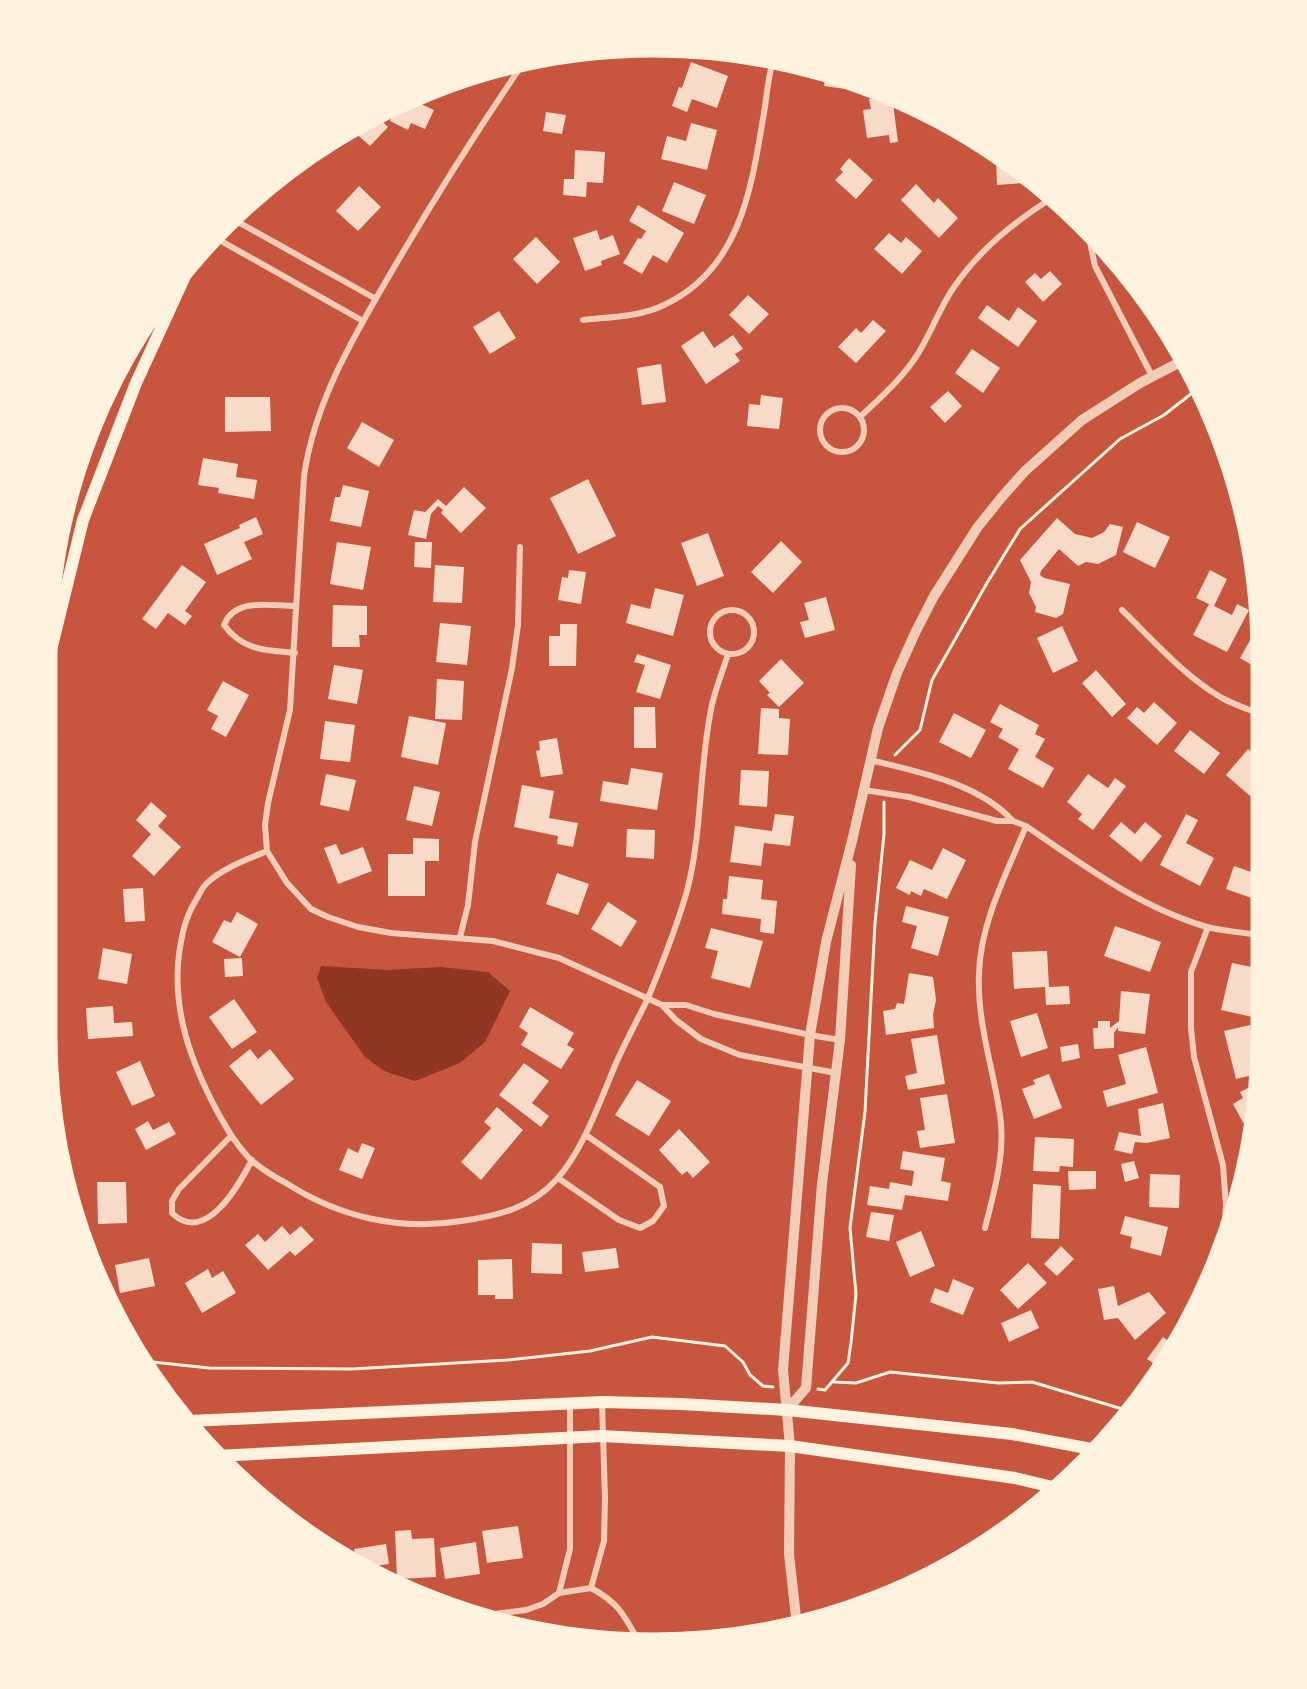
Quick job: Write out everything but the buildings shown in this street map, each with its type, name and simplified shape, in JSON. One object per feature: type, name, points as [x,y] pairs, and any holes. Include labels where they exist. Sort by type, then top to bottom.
[{"type":"main road","points":[[57,627],[83,520],[136,383],[179,289]]},
{"type":"main road","points":[[196,1421],[602,1402],[681,1404],[787,1410],[1012,1434],[1086,1448]]},
{"type":"main road","points":[[228,1455],[602,1436],[790,1446],[1015,1478],[1047,1486]]},
{"type":"street","points":[[583,320],[636,313],[663,306],[702,280],[715,265],[740,220],[752,184],[772,68]]},
{"type":"street","points":[[517,72],[480,125],[363,321],[316,420],[308,451],[295,606],[295,653],[290,710],[268,803],[265,825],[267,851],[287,883],[311,909],[328,917],[358,927],[391,933],[493,941],[559,958],[662,1005],[676,1020],[701,1039],[740,1055],[836,1073]]},
{"type":"street","points":[[860,417],[907,370],[920,352],[953,289],[983,250],[1006,229],[1046,202]]},
{"type":"street","points":[[240,223],[376,299]]},
{"type":"street","points":[[221,241],[363,321]]},
{"type":"street","points":[[1092,247],[1095,266],[1152,376]]},
{"type":"street","points":[[796,1616],[789,1554],[790,1446],[783,1370],[810,1035],[826,942],[878,728],[893,684],[916,631],[940,586],[977,528],[1025,471],[1082,420],[1110,400],[1176,364]]},
{"type":"street","points":[[847,409],[860,417],[863,423],[863,437],[854,449],[841,453],[827,447],[823,442],[820,427],[822,420],[832,410],[847,409]]},
{"type":"street","points":[[460,937],[468,905],[476,842],[512,668],[518,625],[520,547]]},
{"type":"street","points":[[295,606],[246,606],[236,609],[228,616],[224,625],[242,643],[260,649],[295,653]]},
{"type":"street","points":[[736,610],[742,612],[752,622],[754,636],[752,642],[742,652],[728,654],[715,646],[710,632],[711,624],[721,613],[736,610]]},
{"type":"street","points":[[1122,610],[1203,686],[1224,699],[1252,711]]},
{"type":"street","points":[[267,851],[238,863],[207,884],[189,913],[182,933],[177,977],[183,1028],[197,1071],[230,1137],[252,1160],[293,1188],[316,1200],[366,1219],[395,1224],[448,1223],[503,1213],[521,1207],[538,1196],[558,1178],[586,1135],[620,1055],[648,998],[687,890],[695,847],[710,713],[728,654]]},
{"type":"street","points":[[870,760],[924,773],[966,789],[999,806],[1013,821]]},
{"type":"street","points":[[864,790],[909,797],[997,821],[1013,821],[1026,826],[1118,889],[1156,907],[1208,927],[1252,934]]},
{"type":"street","points":[[986,1228],[1001,1146],[1000,1116],[984,1040],[979,1002],[979,972],[984,938],[996,899],[1026,826]]},
{"type":"street","points":[[787,1410],[806,1388],[822,1184],[840,1040],[852,841]]},
{"type":"street","points":[[1208,927],[1191,972],[1191,1028],[1194,1057],[1223,1165],[1226,1208]]},
{"type":"street","points":[[662,1005],[686,1005],[714,1014],[840,1040]]},
{"type":"street","points":[[558,1178],[619,1220],[640,1227],[653,1221],[664,1206],[660,1187],[586,1135]]},
{"type":"street","points":[[230,1137],[179,1189],[172,1200],[172,1213],[180,1222],[188,1224],[200,1222],[218,1209],[235,1192],[252,1160]]},
{"type":"street","points":[[591,1588],[604,1541],[602,1402]]},
{"type":"street","points":[[559,1593],[570,1550],[568,1466],[571,1437],[570,1404]]},
{"type":"street","points":[[500,1613],[526,1610],[543,1604],[559,1593],[591,1588],[608,1597],[620,1609],[634,1633]]},
{"type":"path","points":[[892,765],[894,756],[920,730],[932,680],[1020,529],[1120,439],[1164,414],[1192,393]]},
{"type":"path","points":[[806,1388],[825,1390],[848,1363],[856,1294],[850,1228],[865,1112],[875,923],[884,834],[884,793]]},
{"type":"path","points":[[153,1363],[208,1368],[352,1369],[507,1360],[590,1351],[652,1337],[725,1346],[743,1362],[750,1375],[763,1386],[785,1388]]},
{"type":"path","points":[[834,1382],[856,1383],[890,1372],[998,1383],[1032,1382],[1121,1409]]},
{"type":"shaded area","points":[[321,966],[387,970],[441,967],[488,972],[510,991],[485,1042],[460,1063],[415,1081],[384,1071],[365,1057],[326,1002],[317,978]]}]
